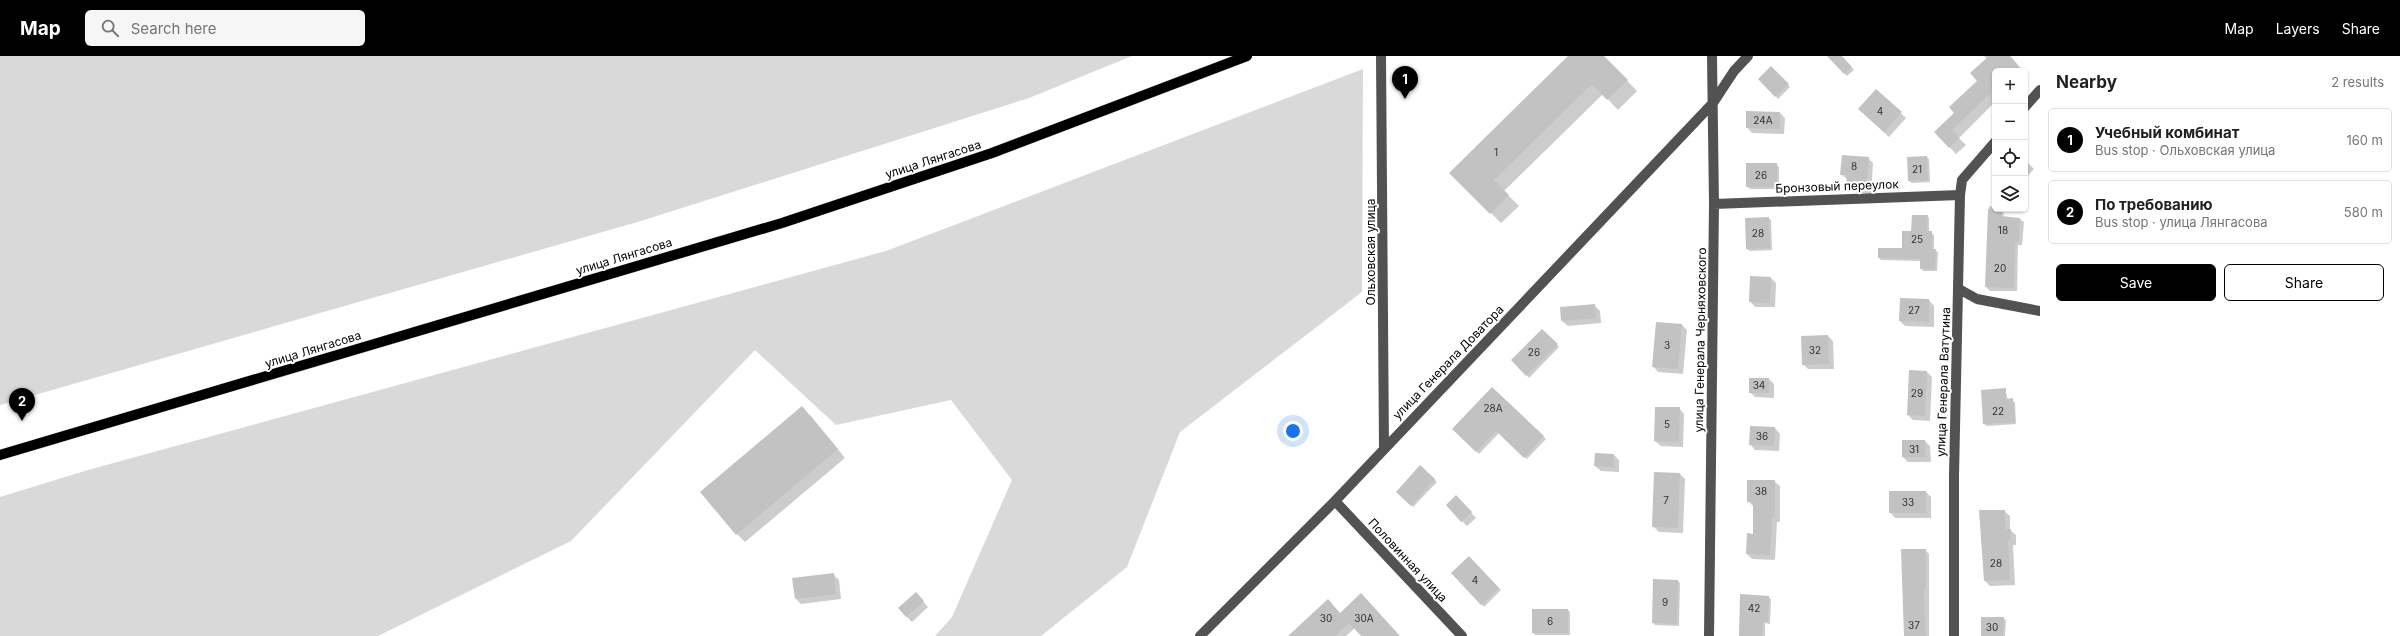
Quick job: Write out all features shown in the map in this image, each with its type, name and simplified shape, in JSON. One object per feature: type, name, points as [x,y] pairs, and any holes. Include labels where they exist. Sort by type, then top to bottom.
[{"type":"main road","name":"улица Лянгасова","points":[[0,455],[782,223],[992,153],[1247,56]]},
{"type":"street","name":"Ольховская улица","points":[[1381,56],[1384,448]]},
{"type":"street","name":"улица Генерала Черняховского","points":[[1710,636],[1714,204],[1712,56]]},
{"type":"street","points":[[1713,103],[1734,71],[1748,56]]},
{"type":"street","points":[[2028,104],[2040,90]]},
{"type":"street","name":"улица Генерала Доватора","points":[[1200,636],[1335,501],[1713,103]]},
{"type":"street","name":"улица Генерала Ватутина","points":[[1954,636],[1954,475],[1960,195],[1962,180],[1992,145]]},
{"type":"street","name":"Бронзовый переулок","points":[[1714,204],[1960,195]]},
{"type":"street","points":[[1959,289],[1977,299],[2040,311]]},
{"type":"street","name":"Половинная улица","points":[[1335,501],[1462,636]]},
{"type":"shaded area","points":[[0,56],[1132,56],[1029,98],[641,221],[0,405]]},
{"type":"shaded area","points":[[1363,69],[1362,292],[1180,432],[1127,567],[1041,636],[935,636],[952,617],[1012,480],[951,400],[836,425],[755,350],[571,541],[378,636],[0,636],[0,497],[88,470],[886,251]]},
{"type":"building","points":[[1568,56],[1604,56],[1628,80],[1607,100],[1592,84],[1494,180],[1509,195],[1490,214],[1449,173]]},
{"type":"building","points":[[1827,56],[1842,56],[1852,67],[1844,74]]},
{"type":"building","points":[[1989,56],[2010,56],[2020,68],[1992,68],[1992,92],[1952,130],[1959,138],[1949,148],[1934,132],[1954,113],[1949,107],[1977,81],[1970,73]]},
{"type":"building","points":[[1771,66],[1789,84],[1775,97],[1758,79]]},
{"type":"building","points":[[1876,89],[1902,112],[1884,132],[1858,109]]},
{"type":"building","points":[[1746,111],[1780,112],[1780,129],[1746,128]]},
{"type":"building","points":[[1842,155],[1869,157],[1866,189],[1846,188],[1847,175],[1840,175]]},
{"type":"building","points":[[1927,156],[1928,180],[1908,181],[1907,157]]},
{"type":"building","points":[[1746,163],[1777,163],[1777,187],[1746,187]]},
{"type":"building","points":[[1988,209],[1992,209],[1992,212],[2001,212],[2001,216],[2020,218],[2019,242],[2015,242],[2014,288],[1985,287]]},
{"type":"building","points":[[1912,215],[1928,215],[1927,231],[1932,231],[1932,249],[1936,249],[1935,269],[1920,269],[1920,259],[1878,258],[1878,248],[1902,248],[1902,231],[1911,231]]},
{"type":"building","points":[[1769,217],[1770,248],[1746,249],[1745,218]]},
{"type":"building","points":[[1750,276],[1771,277],[1770,303],[1749,302]]},
{"type":"building","points":[[1900,298],[1929,299],[1929,322],[1899,321]]},
{"type":"building","points":[[1595,304],[1596,318],[1561,321],[1560,307]]},
{"type":"building","points":[[1656,322],[1682,324],[1678,369],[1652,367]]},
{"type":"building","points":[[1542,329],[1558,344],[1526,376],[1511,360]]},
{"type":"building","points":[[1828,335],[1829,364],[1802,365],[1801,336]]},
{"type":"building","points":[[1909,370],[1927,371],[1925,416],[1907,415]]},
{"type":"building","points":[[1749,378],[1769,378],[1769,393],[1749,393]]},
{"type":"building","points":[[1492,387],[1544,436],[1524,458],[1496,431],[1476,452],[1452,429]]},
{"type":"building","points":[[2006,388],[2006,399],[2013,398],[2015,422],[1983,424],[1981,390]]},
{"type":"building","points":[[802,406],[838,449],[736,535],[700,492]]},
{"type":"building","points":[[1655,407],[1680,407],[1679,442],[1654,441]]},
{"type":"building","points":[[1750,426],[1775,427],[1774,446],[1749,445]]},
{"type":"building","points":[[1902,440],[1925,440],[1926,457],[1902,457]]},
{"type":"building","points":[[1595,453],[1614,454],[1614,467],[1594,466]]},
{"type":"building","points":[[1420,465],[1435,479],[1411,506],[1396,492]]},
{"type":"building","points":[[1654,472],[1680,473],[1678,528],[1652,527]]},
{"type":"building","points":[[1747,480],[1775,480],[1775,517],[1772,517],[1770,555],[1746,554],[1747,533],[1753,534],[1753,502],[1747,502]]},
{"type":"building","points":[[1889,491],[1926,491],[1926,513],[1889,513]]},
{"type":"building","points":[[1456,495],[1472,512],[1461,522],[1446,505]]},
{"type":"building","points":[[1979,510],[2005,510],[2005,529],[2011,529],[2011,540],[2008,540],[2010,580],[1984,581]]},
{"type":"building","points":[[1901,549],[1926,549],[1926,590],[1924,590],[1924,597],[1926,636],[1904,636]]},
{"type":"building","points":[[1469,556],[1499,588],[1481,605],[1451,573]]},
{"type":"building","points":[[834,573],[836,594],[795,599],[792,578]]},
{"type":"building","points":[[1653,579],[1678,580],[1677,624],[1652,623]]},
{"type":"building","points":[[916,592],[924,601],[906,617],[898,608]]},
{"type":"building","points":[[1361,593],[1400,636],[1361,636],[1349,623],[1335,636],[1288,636],[1328,599],[1340,613]]},
{"type":"building","points":[[1740,594],[1769,596],[1768,622],[1763,621],[1762,636],[1739,636]]},
{"type":"building","points":[[1532,609],[1568,609],[1568,633],[1532,633]]},
{"type":"building","points":[[1981,617],[2004,617],[2003,636],[1981,636]]},
{"type":"place","name":"Учебный комбинат","points":[[1405,99]]},
{"type":"place","name":"По требованию","points":[[22,421]]}]
